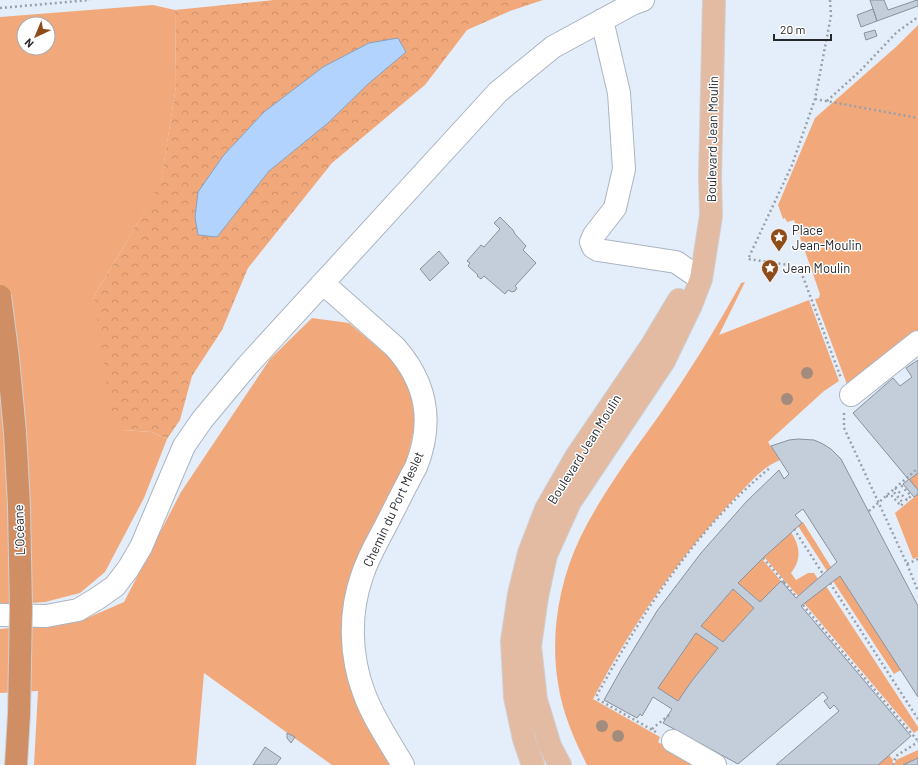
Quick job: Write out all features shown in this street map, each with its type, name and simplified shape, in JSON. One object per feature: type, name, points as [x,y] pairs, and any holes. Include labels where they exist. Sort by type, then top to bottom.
[{"type":"highway","name":"L’Océane","points":[[0,296],[15,432],[19,506],[21,609],[19,714],[16,765]]},
{"type":"main road","name":"Boulevard Jean Moulin","points":[[560,765],[550,746],[536,700],[530,646],[537,597],[546,554],[570,502],[664,361],[691,305],[701,279],[711,216],[710,177],[714,0]]},
{"type":"main road","name":"Boulevard Jean Moulin","points":[[533,765],[524,739],[515,697],[512,641],[519,594],[529,553],[546,509],[572,464],[652,345],[681,298],[706,245]]},
{"type":"street","points":[[0,615],[46,616],[78,610],[115,586],[128,569],[141,547],[184,446],[202,420],[247,366],[498,92],[553,46],[643,0]]},
{"type":"street","points":[[602,20],[618,93],[624,169],[615,208],[594,235],[591,242],[593,247],[598,250],[676,262],[692,273]]},
{"type":"street","name":"Chemin du Port Meslet","points":[[321,285],[338,297],[395,347],[404,357],[417,380],[425,408],[426,423],[422,453],[369,558],[357,594],[354,613],[354,652],[357,672],[363,692],[372,712],[403,765]]},
{"type":"street","points":[[846,394],[918,342]]},
{"type":"street","points":[[673,741],[715,765]]},
{"type":"path","points":[[0,8],[90,0]]},
{"type":"path","points":[[830,0],[831,16],[815,99],[792,165],[748,259],[789,265],[800,269],[846,394],[844,428],[918,591]]},
{"type":"path","points":[[827,101],[860,71],[897,32],[918,17]]},
{"type":"path","points":[[815,99],[918,118]]},
{"type":"path","points":[[673,741],[599,700],[597,695],[638,625],[681,563],[720,516],[754,481],[771,467]]},
{"type":"path","points":[[869,511],[918,468]]},
{"type":"path","points":[[895,488],[907,500],[911,496],[900,484]]},
{"type":"path","points":[[886,496],[892,496],[901,506],[903,503],[892,490]]},
{"type":"path","points":[[794,529],[824,574]]},
{"type":"path","points":[[763,558],[797,598]]},
{"type":"path","points":[[906,564],[918,559]]},
{"type":"path","points":[[830,583],[918,718]]},
{"type":"path","points":[[803,605],[918,741],[896,756],[893,765]]},
{"type":"path","points":[[652,729],[669,715]]},
{"type":"green space","points":[[274,0],[543,0],[510,11],[467,30],[425,85],[332,163],[248,268],[222,330],[192,376],[180,420],[167,439],[151,432],[123,430],[110,409],[94,296],[161,181],[176,86],[175,10]],"holes":[[[369,43],[406,52],[368,84],[328,123],[269,171],[217,237],[223,156],[264,112],[323,67]]]},
{"type":"green space","points":[[153,5],[175,10],[176,86],[161,182],[94,296],[123,430],[151,432],[167,439],[144,498],[105,572],[80,593],[45,602],[0,605],[0,17]]},
{"type":"green space","points":[[918,25],[918,347],[851,395],[815,299],[819,298],[820,294],[794,220],[787,222],[785,218],[783,219],[778,205],[815,118],[897,46]]},
{"type":"green space","points":[[745,282],[719,335],[809,300],[839,381],[824,391],[768,442],[780,460],[767,467],[750,482],[693,546],[657,594],[623,645],[593,699],[660,737],[658,742],[698,765],[587,765],[573,735],[562,704],[556,665],[555,646],[558,609],[567,572],[580,538],[597,506],[691,368],[741,283]]},
{"type":"green space","points":[[312,318],[349,323],[395,362],[415,399],[415,424],[407,461],[352,581],[346,648],[392,765],[332,765],[204,673],[196,765],[34,765],[38,691],[0,693],[0,629],[78,622],[124,602],[181,492],[270,359]]},
{"type":"green space","points":[[918,473],[918,490],[909,480]]},
{"type":"green space","points":[[918,494],[918,557],[913,559],[895,513]]},
{"type":"green space","points":[[803,522],[831,567],[827,571],[798,526]]},
{"type":"green space","points":[[791,532],[798,547],[798,558],[795,568],[791,573],[796,580],[808,573],[814,573],[818,579],[798,596],[764,557]]},
{"type":"green space","points":[[762,559],[781,581],[760,602],[738,583]]},
{"type":"green space","points":[[840,576],[901,670],[894,674],[833,581]]},
{"type":"green space","points":[[826,586],[918,727],[918,730],[914,733],[804,603]]},
{"type":"green space","points":[[733,589],[754,608],[723,642],[701,626]]},
{"type":"green space","points":[[696,633],[718,648],[678,701],[658,688]]},
{"type":"green space","points":[[918,750],[918,758],[903,765],[894,765],[896,760]]},
{"type":"green space","points":[[889,755],[893,760],[892,765],[878,765]]},
{"type":"water","points":[[398,38],[406,52],[368,84],[328,123],[269,171],[217,237],[198,235],[195,217],[198,192],[223,156],[264,112],[323,67],[369,43]]},
{"type":"building","points":[[870,0],[884,0],[888,10],[917,0],[918,6],[877,21]]},
{"type":"building","points":[[873,9],[877,21],[861,27],[857,15]]},
{"type":"building","points":[[875,30],[877,36],[866,40],[864,33]]},
{"type":"building","points":[[500,217],[526,246],[523,250],[536,263],[515,286],[517,288],[515,291],[512,292],[508,290],[505,294],[484,276],[481,279],[477,276],[478,275],[468,266],[470,263],[467,261],[481,245],[484,247],[500,229],[494,223]]},
{"type":"building","points":[[439,251],[449,263],[430,281],[420,269]]},
{"type":"building","points":[[918,360],[918,473],[909,480],[853,413],[893,378],[900,386],[912,377],[906,368]]},
{"type":"building","points":[[789,440],[814,440],[831,449],[841,459],[918,606],[918,697],[840,576],[801,606],[911,736],[878,765],[776,765],[839,711],[834,705],[830,709],[824,701],[828,698],[823,692],[738,764],[663,723],[672,709],[653,697],[642,716],[640,714],[637,718],[604,700],[657,611],[701,553],[746,502],[779,470],[784,479],[789,474],[771,446]],"holes":[[[803,509],[837,562],[796,598],[781,581],[760,602],[738,583],[802,523],[795,515]],[[733,589],[754,608],[723,642],[701,626]],[[696,633],[718,648],[678,701],[658,688]]]},
{"type":"building","points":[[909,479],[918,490],[918,494],[914,497],[903,484]]},
{"type":"building","points":[[287,733],[295,737],[291,743],[287,738]]},
{"type":"building","points":[[265,747],[281,758],[276,765],[253,765]]},
{"type":"building","points":[[918,758],[918,765],[903,765]]},
{"type":"place","name":"Place Jean-Moulin","points":[[779,252]]},
{"type":"place","name":"Jean Moulin","points":[[770,283]]}]
